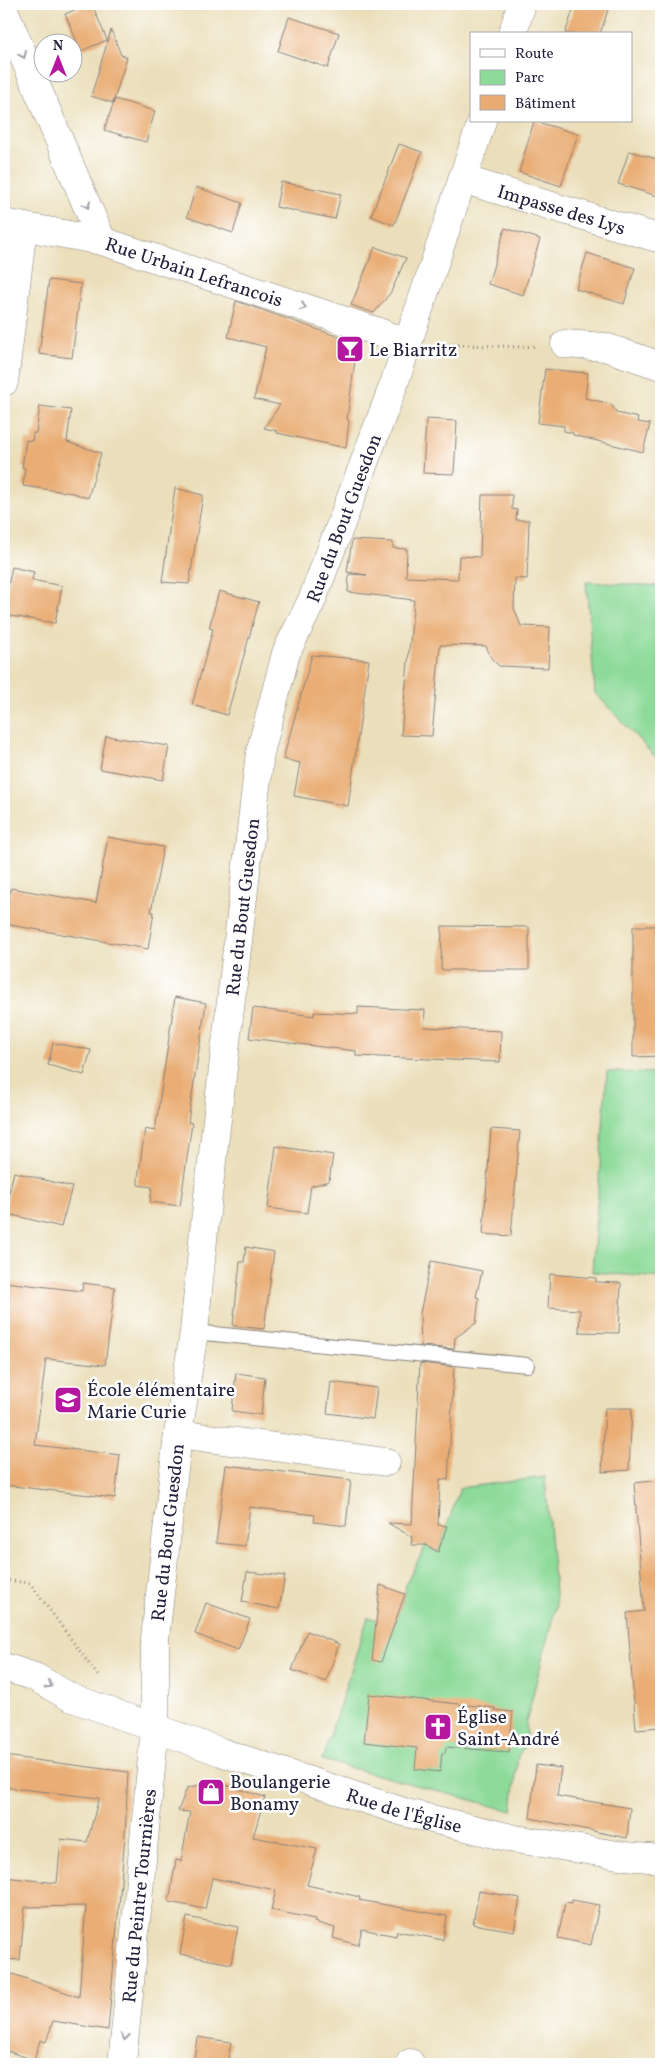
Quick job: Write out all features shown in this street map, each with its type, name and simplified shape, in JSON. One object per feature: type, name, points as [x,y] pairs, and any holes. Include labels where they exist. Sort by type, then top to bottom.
[{"type":"street","points":[[513,32],[522,4]]},
{"type":"street","name":"Rue Urbain Lefrancois","points":[[4,10],[102,240],[376,331],[408,344]]},
{"type":"street","name":"Rue du Bout Guesdon","points":[[155,1727],[155,1638],[178,1434],[194,1332],[205,1220],[260,753],[286,653],[312,600],[408,344],[482,122]]},
{"type":"street","name":"Impasse des Lys","points":[[462,179],[661,240]]},
{"type":"street","points":[[4,382],[13,225],[102,240]]},
{"type":"street","points":[[565,344],[604,347],[661,366]]},
{"type":"street","points":[[178,1434],[386,1462]]},
{"type":"street","name":"Rue de l'Église","points":[[4,1667],[35,1677],[70,1697],[221,1752],[407,1813],[515,1840],[625,1856],[661,1859]]},
{"type":"street","name":"Rue du Peintre Tournières","points":[[122,2064],[155,1727]]},
{"type":"lane","points":[[194,1332],[527,1365]]},
{"type":"path","points":[[408,344],[466,344],[522,347],[565,344]]},
{"type":"path","points":[[4,1580],[30,1583],[108,1691],[103,1708]]},
{"type":"green space","points":[[586,582],[661,586],[661,763],[595,693]]},
{"type":"green space","points":[[607,1072],[661,1073],[661,1278],[592,1272]]},
{"type":"green space","points":[[545,1477],[556,1605],[526,1722],[527,1742],[518,1756],[512,1811],[322,1760],[368,1617],[394,1625],[405,1594],[406,1584],[426,1545],[438,1552],[460,1488]]},
{"type":"building","points":[[92,4],[107,40],[82,51],[82,32],[73,32],[65,14]]},
{"type":"building","points":[[575,4],[610,4],[601,32],[566,32]]},
{"type":"building","points":[[289,17],[339,33],[328,68],[278,51]]},
{"type":"building","points":[[111,30],[121,55],[127,57],[113,103],[91,96]]},
{"type":"building","points":[[115,99],[155,111],[146,142],[104,130]]},
{"type":"building","points":[[534,122],[578,134],[561,186],[519,172]]},
{"type":"building","points":[[399,144],[422,152],[394,225],[371,216]]},
{"type":"building","points":[[629,151],[661,160],[661,197],[618,184]]},
{"type":"building","points":[[281,182],[341,194],[335,219],[276,207]]},
{"type":"building","points":[[196,187],[242,203],[233,233],[187,217]]},
{"type":"building","points":[[505,228],[540,239],[523,295],[488,284]]},
{"type":"building","points":[[375,247],[406,258],[391,292],[374,313],[351,305]]},
{"type":"building","points":[[587,253],[635,268],[624,304],[576,289]]},
{"type":"building","points":[[49,280],[81,284],[72,358],[39,354]]},
{"type":"building","points":[[236,301],[348,340],[356,353],[347,419],[349,420],[346,448],[277,433],[277,431],[264,428],[280,405],[254,399],[266,347],[228,337]]},
{"type":"building","points":[[545,369],[588,373],[585,398],[611,404],[617,413],[638,418],[637,422],[650,424],[643,452],[573,435],[573,433],[564,431],[564,426],[538,423]]},
{"type":"building","points":[[40,406],[71,410],[67,442],[101,453],[88,498],[73,493],[23,486],[25,468],[22,467],[26,440],[32,441],[33,433],[36,433]]},
{"type":"building","points":[[426,419],[457,421],[454,474],[423,473]]},
{"type":"building","points":[[175,488],[203,495],[189,584],[162,582]]},
{"type":"building","points":[[482,495],[512,495],[512,509],[517,510],[516,520],[529,520],[527,579],[515,578],[514,608],[521,626],[550,627],[548,668],[499,666],[491,658],[486,646],[440,645],[432,736],[401,735],[414,600],[348,592],[349,574],[367,575],[347,572],[352,540],[393,542],[393,548],[407,549],[406,577],[458,579],[459,556],[480,557]]},
{"type":"building","points":[[12,567],[34,572],[32,580],[62,586],[55,623],[4,615]]},
{"type":"building","points":[[219,591],[259,602],[227,715],[192,705],[213,629],[209,628]]},
{"type":"building","points":[[312,655],[369,660],[348,806],[294,796],[300,763],[283,759]]},
{"type":"building","points":[[106,736],[169,746],[163,780],[100,769]]},
{"type":"building","points":[[108,837],[163,847],[151,912],[154,912],[148,949],[4,924],[11,888],[96,903]]},
{"type":"building","points":[[442,926],[529,927],[529,970],[441,970]]},
{"type":"building","points":[[633,926],[661,926],[661,1056],[633,1057]]},
{"type":"building","points":[[175,997],[206,1003],[188,1122],[192,1123],[180,1206],[150,1202],[152,1187],[138,1185],[145,1129],[155,1131]]},
{"type":"building","points":[[358,1007],[425,1010],[424,1027],[501,1031],[500,1062],[356,1056],[356,1051],[249,1038],[253,1008],[314,1016],[314,1012],[358,1014]]},
{"type":"building","points":[[53,1043],[91,1050],[84,1075],[48,1065]]},
{"type":"building","points":[[491,1129],[520,1131],[511,1236],[483,1234]]},
{"type":"building","points":[[276,1146],[333,1155],[329,1181],[311,1186],[307,1213],[268,1208]]},
{"type":"building","points":[[14,1172],[72,1187],[61,1227],[4,1213]]},
{"type":"building","points":[[246,1247],[274,1252],[264,1329],[233,1326],[240,1262],[244,1262]]},
{"type":"building","points":[[431,1261],[482,1271],[476,1297],[479,1298],[476,1323],[455,1338],[454,1349],[421,1346],[420,1313]]},
{"type":"building","points":[[550,1274],[596,1278],[596,1282],[621,1283],[619,1333],[579,1332],[580,1310],[548,1308]]},
{"type":"building","points":[[4,1282],[82,1291],[83,1283],[115,1287],[105,1365],[46,1359],[35,1445],[120,1455],[115,1498],[4,1485]]},
{"type":"building","points":[[420,1363],[454,1367],[448,1480],[440,1479],[438,1525],[447,1526],[438,1552],[426,1545],[411,1545],[412,1537],[388,1523],[412,1524]]},
{"type":"building","points":[[236,1373],[265,1377],[261,1415],[232,1411]]},
{"type":"building","points":[[331,1382],[377,1388],[373,1419],[327,1413]]},
{"type":"building","points":[[605,1408],[632,1408],[629,1470],[602,1472]]},
{"type":"building","points":[[226,1465],[351,1480],[346,1526],[314,1522],[315,1515],[250,1507],[245,1546],[216,1543]]},
{"type":"building","points":[[661,1480],[661,1727],[636,1729],[627,1613],[644,1611],[634,1483]]},
{"type":"building","points":[[247,1572],[285,1576],[279,1609],[242,1602]]},
{"type":"building","points":[[380,1585],[405,1594],[381,1662],[372,1660]]},
{"type":"building","points":[[206,1603],[250,1619],[238,1650],[195,1634]]},
{"type":"building","points":[[307,1631],[339,1644],[326,1682],[292,1670]]},
{"type":"building","name":"Église Saint-André","points":[[369,1694],[495,1708],[495,1710],[513,1712],[509,1752],[446,1747],[445,1753],[442,1753],[440,1772],[415,1769],[417,1748],[364,1742]]},
{"type":"building","points":[[4,1756],[128,1772],[125,1836],[108,2030],[53,2021],[46,2042],[40,2040],[34,2060],[4,2050],[4,1971],[79,1997],[86,1906],[25,1907],[20,1960],[4,1959],[4,1877],[57,1883],[61,1839],[87,1842],[99,1798],[4,1787]]},
{"type":"building","points":[[536,1765],[561,1768],[557,1796],[630,1808],[627,1838],[530,1818]]},
{"type":"building","points":[[199,1785],[225,1785],[265,1797],[253,1837],[317,1849],[307,1885],[360,1897],[359,1900],[447,1916],[443,1940],[397,1931],[396,1936],[362,1929],[358,1945],[333,1938],[335,1928],[314,1922],[315,1919],[271,1910],[276,1890],[212,1878],[205,1909],[169,1902],[176,1860],[181,1861],[190,1812],[178,1811],[187,1788]]},
{"type":"building","points":[[479,1891],[520,1898],[514,1931],[473,1924]]},
{"type":"building","points":[[572,1900],[599,1905],[591,1945],[558,1938],[565,1902],[572,1903]]},
{"type":"building","points":[[187,1917],[238,1927],[231,1964],[180,1954]]},
{"type":"building","points":[[197,2037],[231,2042],[227,2064],[199,2064],[199,2060],[194,2059]]},
{"type":"place","name":"Le Biarritz","points":[[350,349]]},
{"type":"place","name":"École élémentaire Marie Curie","points":[[68,1400]]},
{"type":"place","name":"Église Saint-André","points":[[438,1727]]},
{"type":"place","name":"Boulangerie Bonamy","points":[[211,1792]]}]
